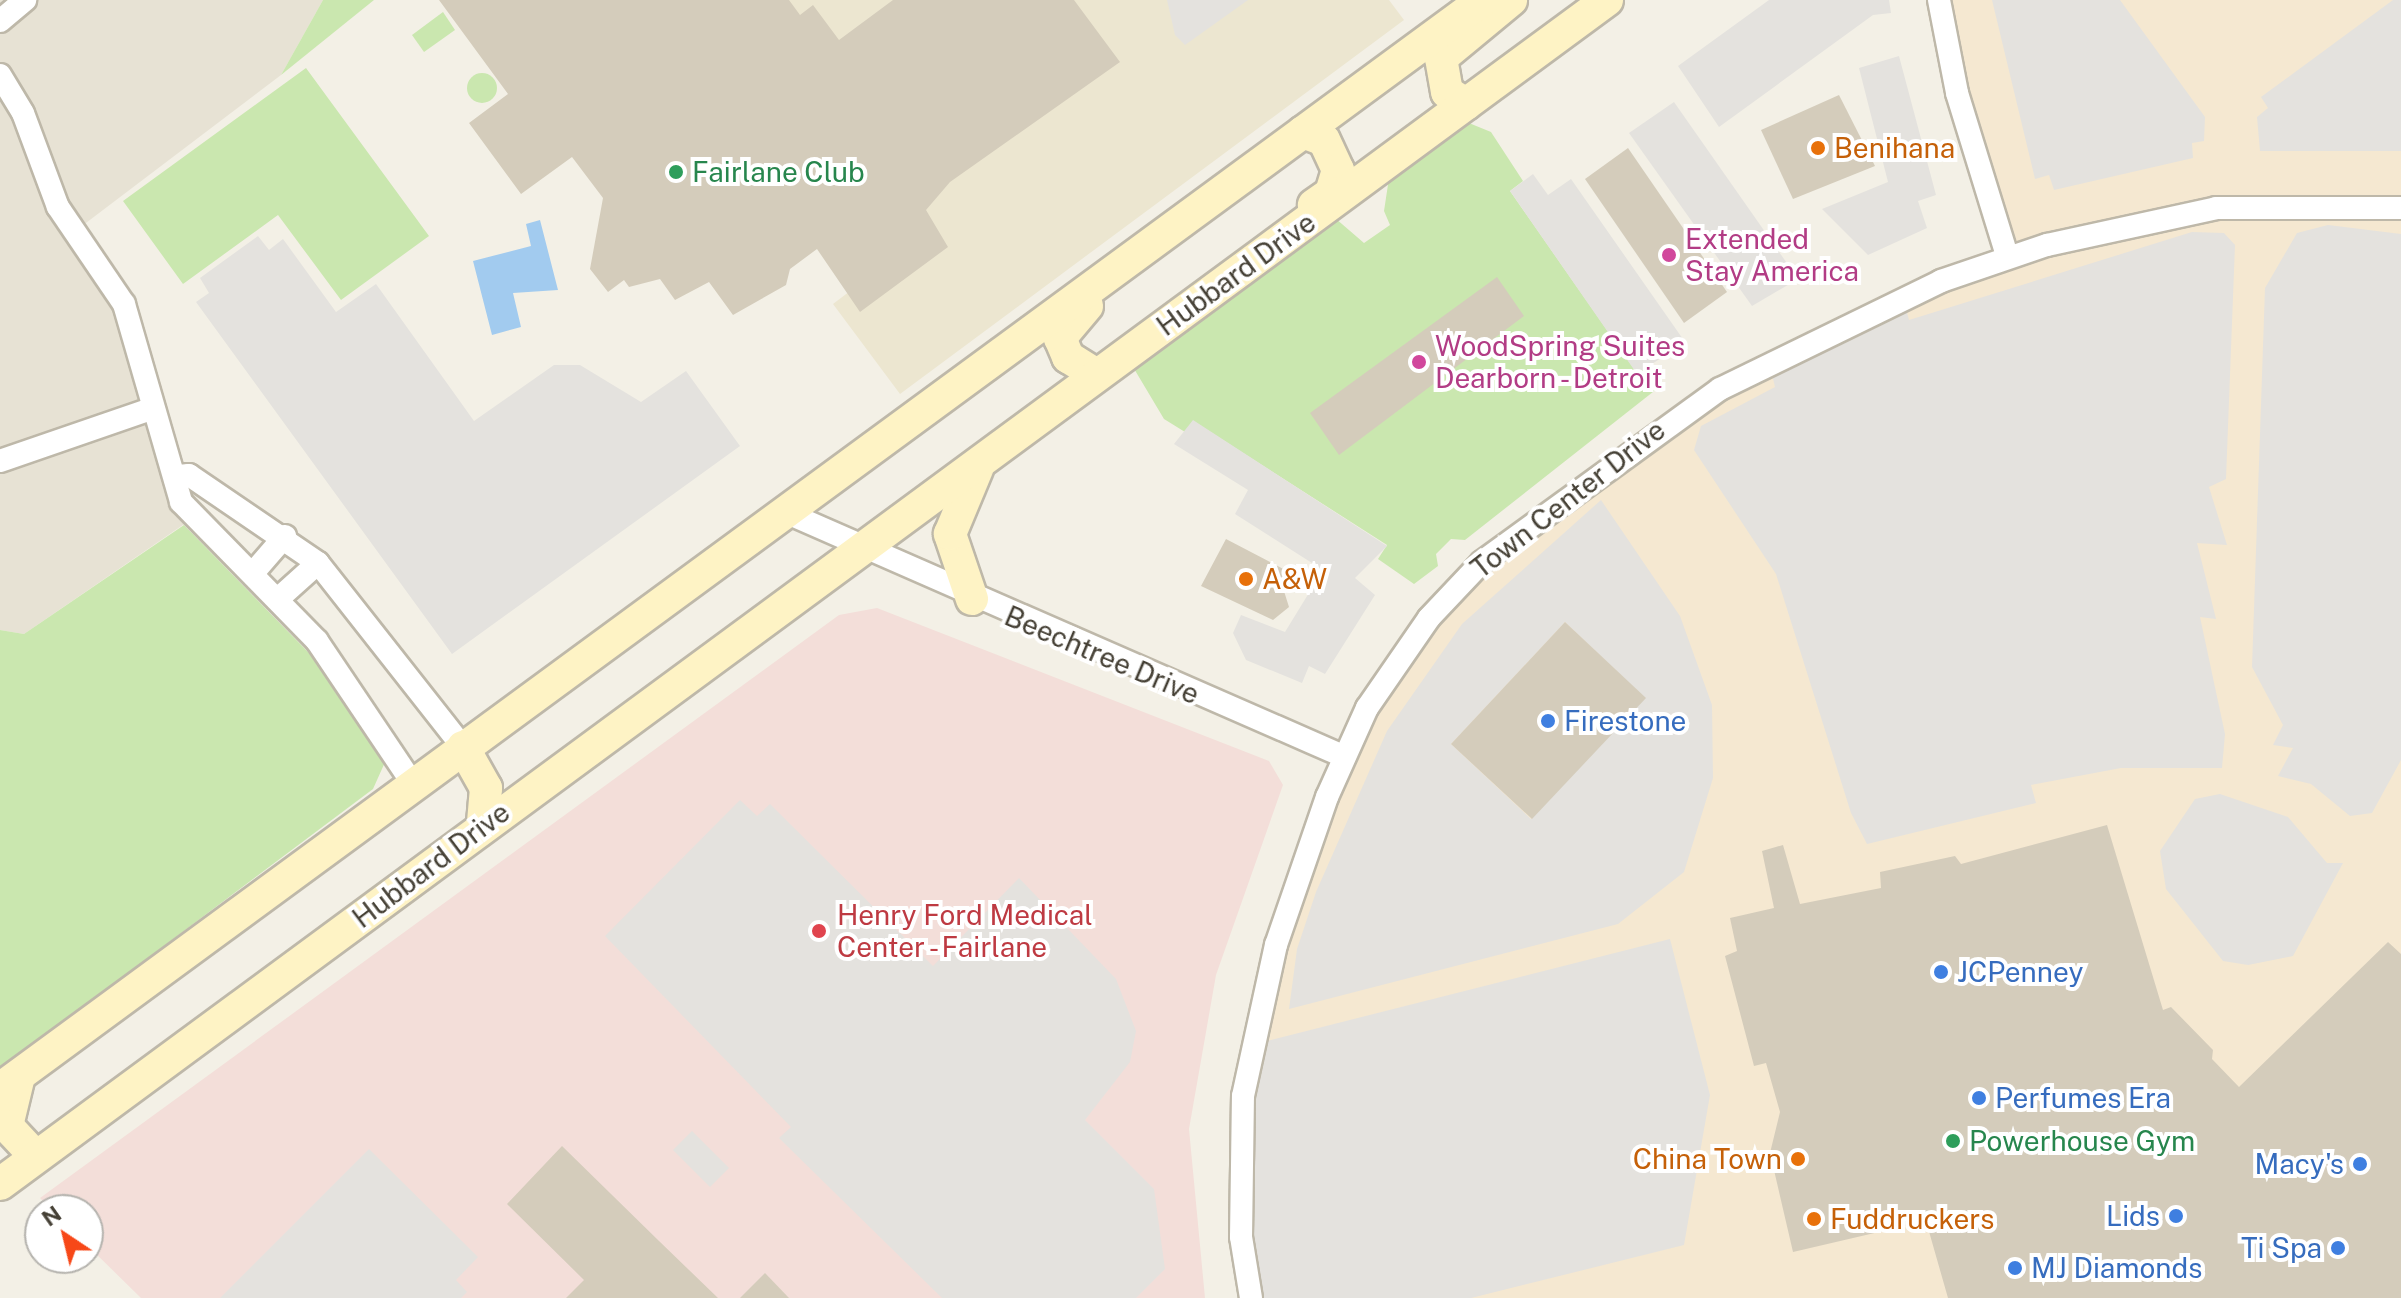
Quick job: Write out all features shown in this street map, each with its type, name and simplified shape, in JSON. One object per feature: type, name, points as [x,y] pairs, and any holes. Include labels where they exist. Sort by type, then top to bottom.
[{"type":"street","points":[[0,21],[25,0]]},
{"type":"street","points":[[36,1157],[7,1126],[9,1082],[1483,0]]},
{"type":"street","points":[[1466,104],[1447,92],[1441,58],[1511,0]]},
{"type":"street","name":"Hubbard Drive","points":[[0,1184],[1607,0]]},
{"type":"street","points":[[1939,0],[1957,93],[2007,256]]},
{"type":"street","points":[[0,75],[23,113],[58,207],[124,304],[151,409],[178,476],[175,487],[193,518],[279,598],[392,744],[413,784]]},
{"type":"street","points":[[1238,274],[1261,244],[1331,193],[1335,160],[1324,140],[1303,132]]},
{"type":"street","points":[[1097,375],[1068,357],[1060,338],[1070,319],[1187,233],[1203,206]]},
{"type":"street","name":"Town Center Drive","points":[[1251,1298],[1240,1161],[1251,1045],[1276,945],[1343,756],[1429,618],[1482,562],[1561,498],[1661,425],[1795,348],[2007,256],[2216,208],[2401,208]]},
{"type":"street","points":[[0,461],[151,409]]},
{"type":"street","points":[[972,599],[950,534],[961,493],[986,458]]},
{"type":"street","points":[[178,476],[189,475],[285,536],[318,563],[463,747],[486,788],[483,826]]},
{"type":"street","points":[[785,512],[864,547]]},
{"type":"street","points":[[253,573],[285,536]]},
{"type":"street","name":"Beechtree Drive","points":[[864,547],[972,599],[1343,756]]},
{"type":"street","points":[[279,598],[318,563]]},
{"type":"shaded area","points":[[0,0],[323,0],[281,75],[74,232],[112,284],[193,518],[24,634],[0,630]]},
{"type":"shaded area","points":[[718,0],[1389,0],[1404,20],[900,394],[833,304],[854,288]]},
{"type":"shaded area","points":[[1167,0],[1248,0],[1185,45],[1175,35]]},
{"type":"shaded area","points":[[1769,0],[1889,0],[1891,13],[1873,15],[1719,127],[1678,66]]},
{"type":"shaded area","points":[[1939,0],[2401,0],[2401,1298],[1251,1298],[1243,1096],[1327,797],[1429,618],[1661,425],[2007,256]]},
{"type":"shaded area","points":[[1992,0],[2120,0],[2205,117],[2204,141],[2192,143],[2193,158],[2054,190],[2049,175],[2035,179]]},
{"type":"shaded area","points":[[2393,0],[2401,0],[2401,151],[2260,151],[2257,117],[2268,108],[2261,97]]},
{"type":"shaded area","points":[[1899,56],[1936,195],[1918,201],[1927,228],[1868,255],[1822,209],[1888,182],[1859,68]]},
{"type":"shaded area","points":[[1674,102],[1798,279],[1752,306],[1629,133]]},
{"type":"shaded area","points":[[1533,174],[1548,195],[1571,179],[1685,342],[1637,374],[1510,191]]},
{"type":"shaded area","points":[[2328,225],[2401,234],[2401,760],[2372,813],[2350,816],[2311,784],[2278,776],[2293,748],[2273,745],[2283,725],[2252,667],[2265,288],[2297,233]]},
{"type":"shaded area","points":[[2192,232],[2224,233],[2235,245],[2226,479],[2209,487],[2227,545],[2197,543],[2216,619],[2200,617],[2225,734],[2222,768],[2121,768],[2031,785],[2036,803],[1867,844],[1851,813],[1776,574],[1694,450],[1701,426],[1775,387],[1769,362],[1903,297],[1909,320]]},
{"type":"shaded area","points":[[258,236],[269,250],[283,239],[336,312],[376,284],[474,421],[554,365],[580,365],[641,402],[686,371],[740,446],[452,654],[196,302],[209,293],[200,278]]},
{"type":"shaded area","points":[[1193,420],[1387,546],[1355,578],[1375,595],[1325,674],[1309,666],[1302,683],[1246,660],[1233,633],[1241,615],[1285,632],[1323,570],[1235,514],[1248,490],[1174,444]]},
{"type":"shaded area","points":[[1601,500],[1680,616],[1712,705],[1713,778],[1684,872],[1618,924],[1289,1009],[1297,949],[1316,892],[1387,731],[1462,624]],"holes":[[[1565,622],[1645,698],[1531,819],[1451,744]]]},
{"type":"shaded area","name":"Henry Ford Medical Center - Fairlane","points":[[877,608],[1269,761],[1283,785],[1216,975],[1189,1129],[1205,1298],[141,1298],[104,1262],[104,1194],[45,1194],[839,615]]},
{"type":"shaded area","points":[[2220,794],[2288,817],[2327,863],[2343,863],[2293,956],[2248,965],[2223,961],[2166,889],[2160,851],[2195,799]]},
{"type":"shaded area","points":[[740,800],[757,816],[770,804],[933,966],[1019,878],[1116,979],[1136,1031],[1130,1062],[1085,1120],[1154,1189],[1165,1269],[1136,1298],[942,1298],[779,1138],[791,1127],[605,936]]},
{"type":"shaded area","points":[[1670,939],[1710,1095],[1684,1245],[1471,1298],[1251,1298],[1251,1045]]},
{"type":"shaded area","points":[[692,1131],[729,1168],[710,1187],[673,1150]]},
{"type":"shaded area","points":[[369,1149],[478,1257],[456,1280],[467,1292],[461,1298],[220,1298]]},
{"type":"green space","points":[[323,0],[374,0],[281,75]]},
{"type":"green space","points":[[443,12],[455,30],[424,52],[412,35]]},
{"type":"green space","points":[[306,68],[429,236],[341,300],[278,215],[183,284],[123,201]]},
{"type":"green space","points":[[482,73],[493,77],[497,88],[493,99],[482,103],[471,99],[467,88],[471,77]]},
{"type":"green space","points":[[1464,121],[1491,132],[1523,181],[1510,191],[1637,373],[1652,364],[1658,388],[1465,540],[1451,539],[1436,554],[1438,566],[1414,584],[1378,559],[1387,545],[1193,421],[1185,432],[1164,419],[1133,367],[1335,218],[1364,243],[1390,225],[1384,211],[1389,178]]},
{"type":"green space","points":[[184,525],[309,653],[386,760],[373,789],[0,1069],[0,630],[24,634]]},
{"type":"water","points":[[540,220],[558,290],[513,293],[521,327],[492,335],[473,261],[531,246],[526,224]]},
{"type":"building","points":[[439,0],[789,0],[800,15],[813,5],[839,40],[893,0],[1074,0],[1120,62],[950,182],[926,210],[948,247],[860,312],[817,249],[790,269],[786,285],[733,315],[709,282],[675,300],[660,279],[629,287],[624,280],[608,292],[590,269],[603,198],[572,157],[521,194],[469,123],[508,94]]},
{"type":"building","name":"Benihana","points":[[1839,95],[1875,166],[1793,199],[1761,130]]},
{"type":"building","name":"Extended Stay America","points":[[1628,148],[1727,292],[1684,323],[1585,179]]},
{"type":"building","name":"WoodSpring Suites Dearborn - Detroit","points":[[1497,277],[1524,316],[1339,455],[1310,413]]},
{"type":"building","name":"A&W","points":[[1226,539],[1291,573],[1283,588],[1289,607],[1273,620],[1201,586]]},
{"type":"building","name":"Firestone","points":[[1565,622],[1646,698],[1532,819],[1451,744]]},
{"type":"building","points":[[2107,825],[2163,1010],[2171,1007],[2213,1050],[2212,1059],[2239,1087],[2388,942],[2401,954],[2401,1298],[1948,1298],[1926,1221],[1793,1252],[1770,1153],[1780,1112],[1766,1063],[1754,1066],[1725,956],[1737,951],[1730,918],[1774,908],[1762,851],[1783,845],[1800,904],[1881,888],[1880,872],[1955,856],[1961,864]]},
{"type":"building","points":[[562,1146],[718,1298],[566,1298],[584,1280],[507,1204]]},
{"type":"building","points":[[765,1273],[789,1298],[740,1298]]},
{"type":"place","name":"Benihana","points":[[1818,148]]},
{"type":"place","name":"Fairlane Club","points":[[676,172]]},
{"type":"place","name":"Extended Stay America","points":[[1669,255]]},
{"type":"place","name":"WoodSpring Suites Dearborn - Detroit","points":[[1419,362]]},
{"type":"place","name":"A&W","points":[[1246,579]]},
{"type":"place","name":"Firestone","points":[[1548,721]]},
{"type":"place","name":"Henry Ford Medical Center - Fairlane","points":[[819,931]]},
{"type":"place","name":"JCPenney","points":[[1941,972]]},
{"type":"place","name":"Perfumes Era","points":[[1979,1098]]},
{"type":"place","name":"Powerhouse Gym","points":[[1953,1141]]},
{"type":"place","name":"China Town","points":[[1798,1159]]},
{"type":"place","name":"Macy's","points":[[2360,1164]]},
{"type":"place","name":"Lids","points":[[2176,1216]]},
{"type":"place","name":"Fuddruckers","points":[[1814,1219]]},
{"type":"place","name":"Ti Spa","points":[[2338,1248]]},
{"type":"place","name":"MJ Diamonds","points":[[2015,1268]]}]
